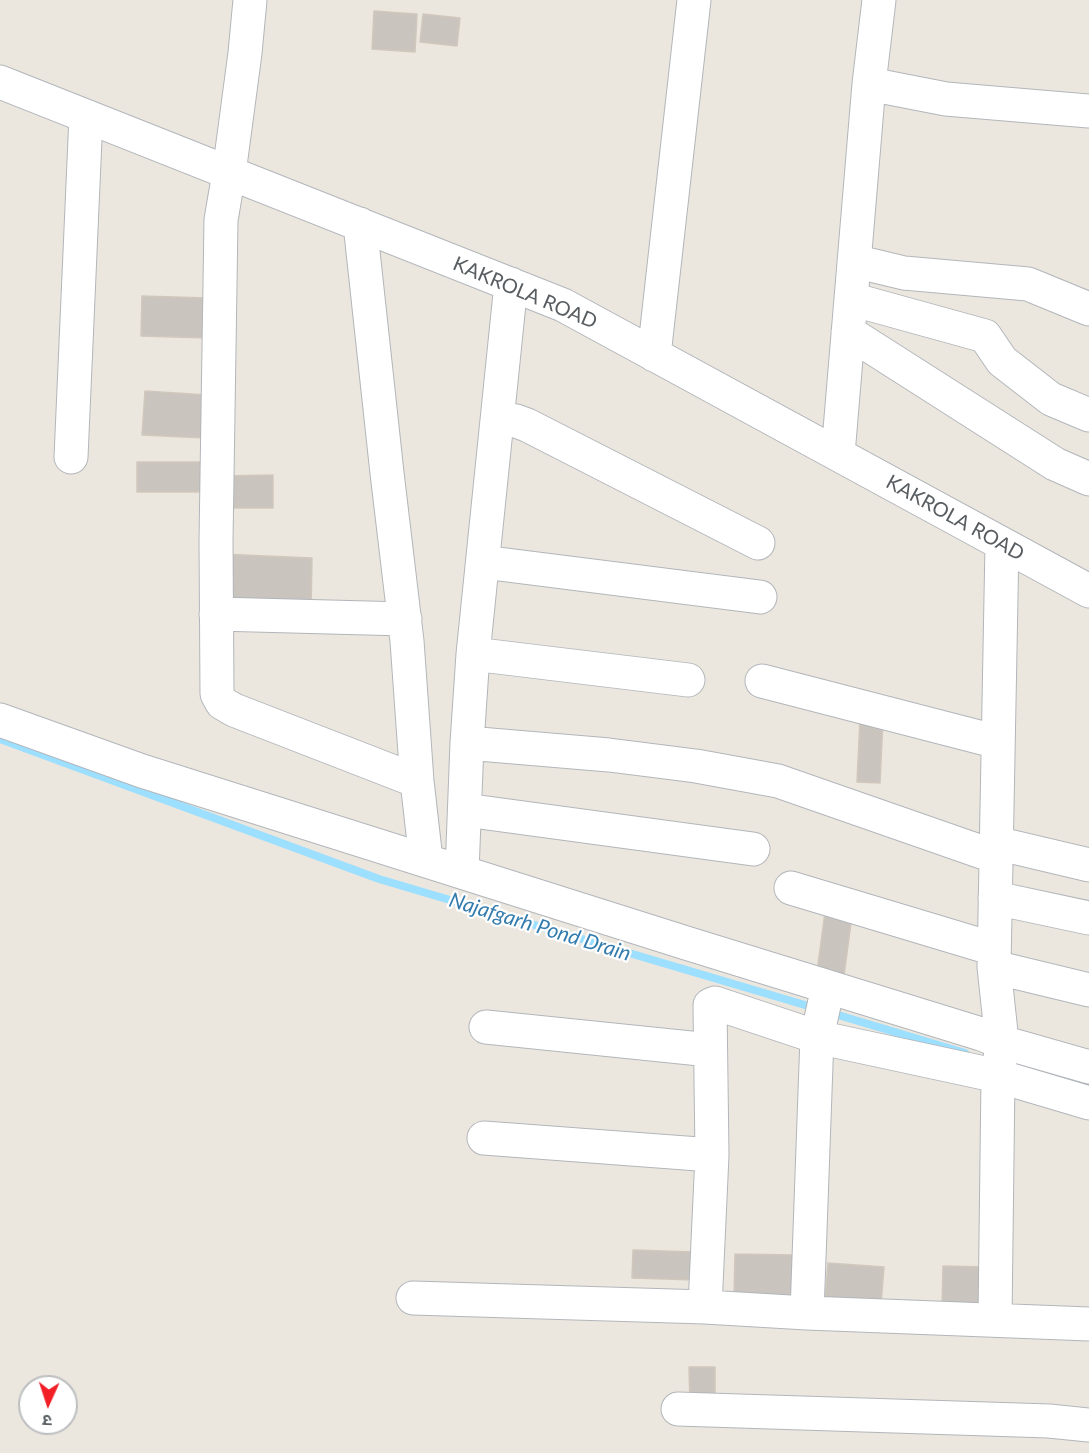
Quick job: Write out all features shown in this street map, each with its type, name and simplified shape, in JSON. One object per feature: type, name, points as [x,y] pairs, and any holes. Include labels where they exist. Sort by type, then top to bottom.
[{"type":"street","points":[[250,0],[229,173],[220,220],[216,541],[217,694],[222,703],[234,710],[417,781]]},
{"type":"street","points":[[654,355],[694,0]]},
{"type":"street","points":[[838,454],[869,84],[879,0]]},
{"type":"street","name":"KAKROLA ROAD","points":[[0,82],[563,304],[1089,591]]},
{"type":"street","points":[[869,84],[946,99],[1089,111]]},
{"type":"street","points":[[71,457],[87,117]]},
{"type":"street","points":[[360,224],[405,619],[417,781],[426,860]]},
{"type":"street","points":[[854,261],[904,273],[1028,284],[1089,309]]},
{"type":"street","points":[[462,872],[473,654],[511,284]]},
{"type":"street","points":[[851,299],[980,333],[985,336],[999,357],[1051,399],[1089,416]]},
{"type":"street","points":[[848,332],[1055,464],[1089,479]]},
{"type":"street","points":[[498,418],[527,425],[758,543]]},
{"type":"street","points":[[995,1320],[1000,1060],[994,958],[1002,544]]},
{"type":"street","points":[[483,562],[760,597]]},
{"type":"street","points":[[216,614],[405,619]]},
{"type":"street","points":[[473,654],[688,680]]},
{"type":"street","points":[[762,681],[998,742]]},
{"type":"street","points":[[0,720],[142,771],[462,872],[822,1011],[1000,1060],[1089,1103]]},
{"type":"street","points":[[467,743],[609,755],[696,766],[778,781],[996,850],[1089,865]]},
{"type":"street","points":[[465,810],[753,849]]},
{"type":"street","points":[[791,888],[1089,990]]},
{"type":"street","points":[[995,898],[1089,918]]},
{"type":"street","points":[[705,1307],[712,1155],[710,1005],[715,1003],[822,1011],[981,1034],[1000,1060],[1089,1067]]},
{"type":"street","points":[[807,1313],[822,1011]]},
{"type":"street","points":[[486,1027],[710,1050]]},
{"type":"street","points":[[484,1138],[712,1155]]},
{"type":"street","points":[[413,1298],[705,1307],[1089,1324]]},
{"type":"street","points":[[678,1409],[1049,1421],[1089,1425]]},
{"type":"building","points":[[374,11],[417,14],[415,52],[372,49]]},
{"type":"building","points":[[423,14],[460,18],[457,46],[420,42]]},
{"type":"building","points":[[142,296],[208,298],[207,338],[141,336]]},
{"type":"building","points":[[145,391],[207,395],[205,438],[142,435]]},
{"type":"building","points":[[137,462],[204,462],[204,492],[137,492]]},
{"type":"building","points":[[273,475],[273,508],[219,508],[219,476]]},
{"type":"building","points":[[221,554],[312,558],[311,610],[218,606]]},
{"type":"building","points":[[860,719],[883,720],[880,783],[857,782]]},
{"type":"building","points":[[826,905],[853,908],[843,983],[816,979]]},
{"type":"building","points":[[633,1250],[696,1252],[695,1280],[632,1278]]},
{"type":"building","points":[[735,1254],[795,1255],[794,1296],[734,1295]]},
{"type":"building","points":[[828,1263],[884,1267],[881,1304],[825,1300]]},
{"type":"building","points":[[943,1266],[988,1267],[987,1308],[942,1306]]},
{"type":"building","points":[[689,1367],[715,1367],[715,1405],[690,1405]]},
{"type":"waterway","name":"Najafgarh Pond Drain","points":[[0,739],[379,879],[815,1008]]},
{"type":"waterway","name":"Najafgarh Pond Drain","points":[[828,1012],[965,1053]]}]
